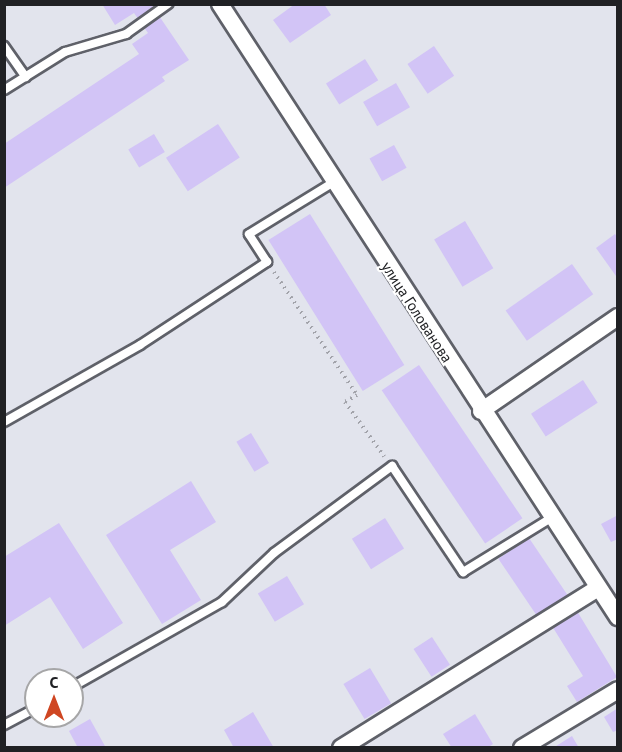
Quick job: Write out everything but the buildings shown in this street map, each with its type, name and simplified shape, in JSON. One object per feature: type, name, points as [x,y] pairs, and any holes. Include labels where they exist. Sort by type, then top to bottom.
[{"type":"street","name":"улица Голованова","points":[[220,4],[480,411],[618,618]]},
{"type":"street","points":[[480,411],[618,318]]},
{"type":"street","points":[[341,747],[597,588]]},
{"type":"street","points":[[522,747],[618,690]]},
{"type":"lane","points":[[4,90],[65,52],[126,34],[168,4]]},
{"type":"lane","points":[[4,46],[26,77]]},
{"type":"lane","points":[[4,422],[140,345],[267,262],[249,234],[334,182]]},
{"type":"lane","points":[[84,680],[222,602],[274,552],[392,466],[463,572],[551,518]]},
{"type":"lane","points":[[4,725],[24,714]]},
{"type":"path","points":[[267,262],[357,395],[345,402],[392,466]]}]
